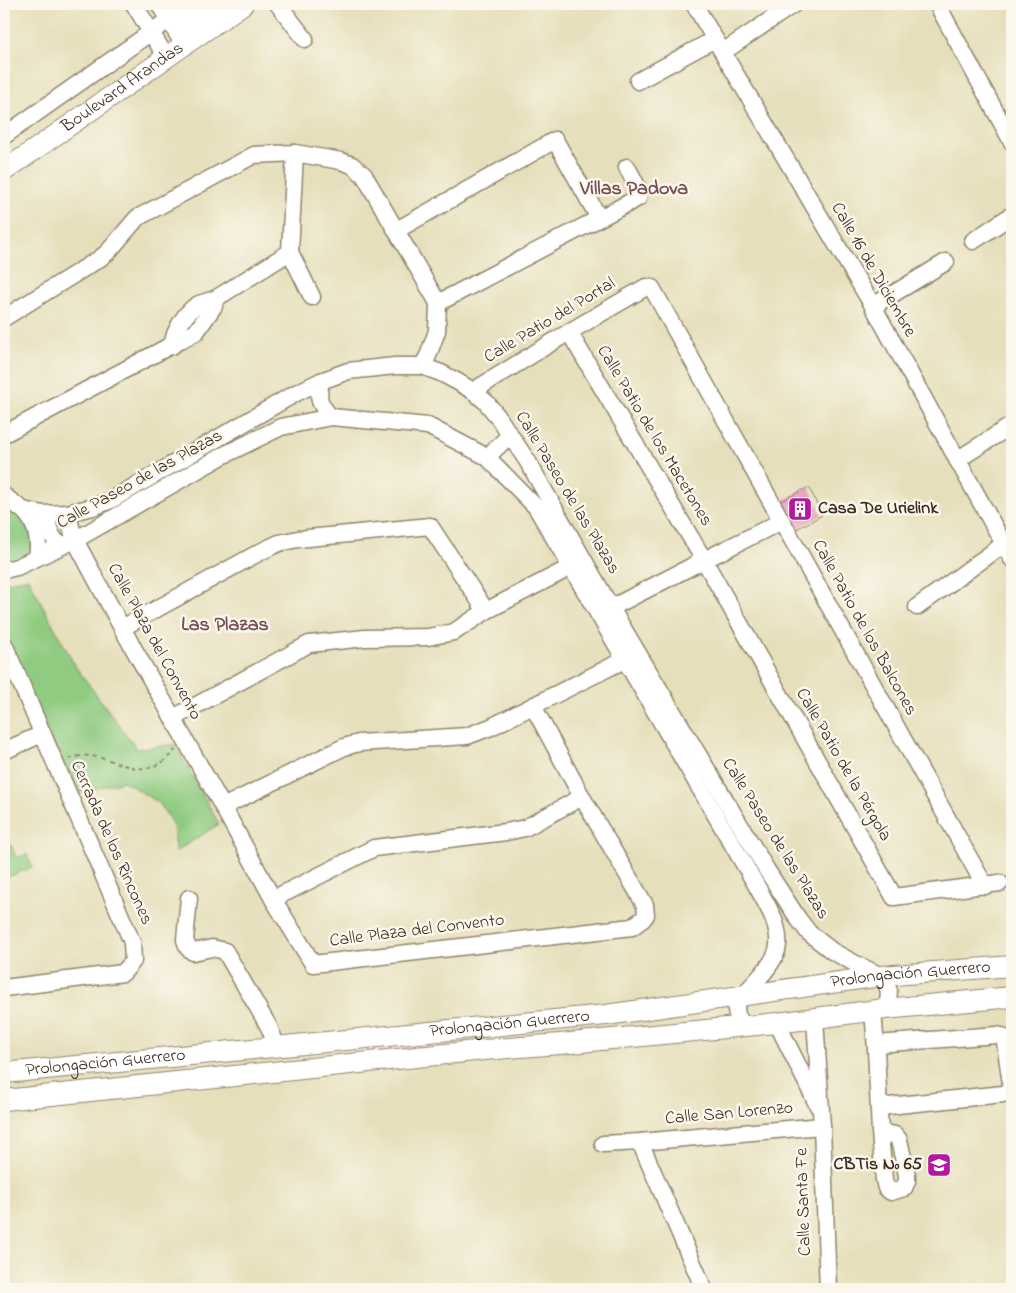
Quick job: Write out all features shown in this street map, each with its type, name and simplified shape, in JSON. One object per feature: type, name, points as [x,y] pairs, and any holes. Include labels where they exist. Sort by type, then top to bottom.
[{"type":"main road","name":"Boulevard Arandas","points":[[4,155],[218,4]]},
{"type":"main road","name":"Boulevard Arandas","points":[[176,33],[243,4]]},
{"type":"main road","name":"Boulevard Arandas","points":[[4,171],[159,45]]},
{"type":"main road","name":"Prolongación Guerrero","points":[[4,1073],[606,1015],[881,976],[1012,966]]},
{"type":"main road","name":"Prolongación Guerrero","points":[[4,1100],[484,1050],[777,1023],[879,1009],[1012,997]]},
{"type":"main road","points":[[558,1019],[560,1044]]},
{"type":"main road","points":[[110,1063],[113,1088]]},
{"type":"street","points":[[4,136],[159,45],[134,4]]},
{"type":"street","points":[[159,4],[176,33]]},
{"type":"street","points":[[176,33],[191,4]]},
{"type":"street","points":[[278,4],[305,39]]},
{"type":"street","name":"Calle 16 de Diciembre","points":[[694,4],[873,306],[1012,559]]},
{"type":"street","points":[[638,81],[719,46],[794,4]]},
{"type":"street","points":[[937,4],[1012,142]]},
{"type":"street","points":[[397,230],[555,140],[599,218]]},
{"type":"street","points":[[295,153],[290,252],[312,297]]},
{"type":"street","points":[[4,318],[100,259],[137,218],[149,211],[254,155],[295,153],[341,161],[352,165],[368,181],[438,303],[437,331],[428,356],[422,366]]},
{"type":"street","points":[[438,303],[638,198],[638,188],[627,167]]},
{"type":"street","points":[[973,241],[1012,215]]},
{"type":"street","points":[[4,434],[172,346],[175,334],[186,315],[193,308],[215,299],[290,252]]},
{"type":"street","points":[[873,306],[946,262]]},
{"type":"street","name":"Calle Patio del Portal","points":[[473,391],[569,332],[648,287]]},
{"type":"street","name":"Calle Patio de los Balcones","points":[[648,287],[652,288],[782,521],[993,885]]},
{"type":"street","name":"Calle Patio de los Macetones","points":[[569,332],[704,560]]},
{"type":"street","name":"Calle Paseo de las Plazas","points":[[4,496],[23,510],[50,514],[67,513],[93,507],[111,500],[288,398],[321,381],[348,371],[395,366],[422,366],[441,373],[473,391],[486,402],[498,417],[528,462],[605,611],[626,659],[755,883],[776,925],[778,937],[776,955],[737,1004],[736,1009],[739,1019],[745,1026]]},
{"type":"street","points":[[321,381],[318,392],[319,401],[322,408],[331,417]]},
{"type":"street","name":"Calle Paseo de las Plazas","points":[[4,570],[17,567],[69,543],[224,455],[281,427],[331,417],[428,426],[487,457],[536,507],[571,567],[605,611],[763,864],[809,934],[832,951],[881,976]]},
{"type":"street","points":[[957,460],[1012,425]]},
{"type":"street","points":[[487,457],[510,435]]},
{"type":"street","points":[[23,510],[28,514],[36,530],[39,546],[37,557]]},
{"type":"street","name":"Calle Plaza del Convento","points":[[67,513],[69,543],[122,628],[273,898],[313,964],[632,927],[643,919],[646,915],[644,905],[582,797],[533,706]]},
{"type":"street","points":[[50,514],[48,520],[49,528],[54,539],[69,543]]},
{"type":"street","points":[[605,611],[782,521]]},
{"type":"street","points":[[122,628],[279,543],[298,539],[430,526],[486,611]]},
{"type":"street","points":[[917,607],[1004,544]]},
{"type":"street","name":"Calle Patio de la Pérgola","points":[[704,560],[894,897],[993,885]]},
{"type":"street","points":[[173,718],[309,644],[365,638],[428,637],[454,632],[486,611],[571,567]]},
{"type":"street","name":"Cerrada de los Rincones","points":[[4,644],[132,942],[133,961],[123,973],[4,988]]},
{"type":"street","points":[[223,807],[344,746],[359,743],[467,736],[491,727],[626,659]]},
{"type":"street","points":[[4,751],[42,734]]},
{"type":"street","points":[[273,898],[374,848],[525,828],[582,797]]},
{"type":"street","points":[[189,898],[185,940],[188,948],[193,952],[212,948],[225,951],[269,1027],[277,1047]]},
{"type":"street","points":[[880,1132],[876,1044],[879,1009],[888,1003],[889,992],[881,976]]},
{"type":"street","name":"Calle Santa Fe","points":[[815,1018],[828,1289]]},
{"type":"street","name":"Calle Santa Fe","points":[[777,1023],[821,1119]]},
{"type":"street","points":[[876,1044],[1002,1036],[1005,1042],[1011,1084],[1008,1092],[1004,1094],[879,1107]]},
{"type":"street","name":"Calle San Lorenzo","points":[[603,1144],[640,1142],[821,1119]]},
{"type":"street","points":[[640,1142],[704,1289]]},
{"type":"path","points":[[55,764],[74,756],[90,755],[127,767],[149,769],[165,761],[184,738]]},
{"type":"green space","points":[[4,506],[62,541],[17,561],[4,562]]},
{"type":"green space","points":[[28,578],[75,666],[137,749],[175,744],[219,824],[175,852],[173,825],[160,804],[124,781],[76,794],[4,637],[4,583]]},
{"type":"green space","points":[[11,845],[16,858],[27,854],[32,867],[4,879],[4,848]]},
{"type":"building","name":"Casa De Urielink","points":[[809,487],[822,515],[793,531],[777,503]]},
{"type":"place","name":"Casa De Urielink","points":[[800,509]]},
{"type":"place","name":"CBTis Nº 65","points":[[939,1165]]},
{"type":"district","name":"Villas Padova","points":[[634,189]]},
{"type":"district","name":"Las Plazas","points":[[225,625]]}]
